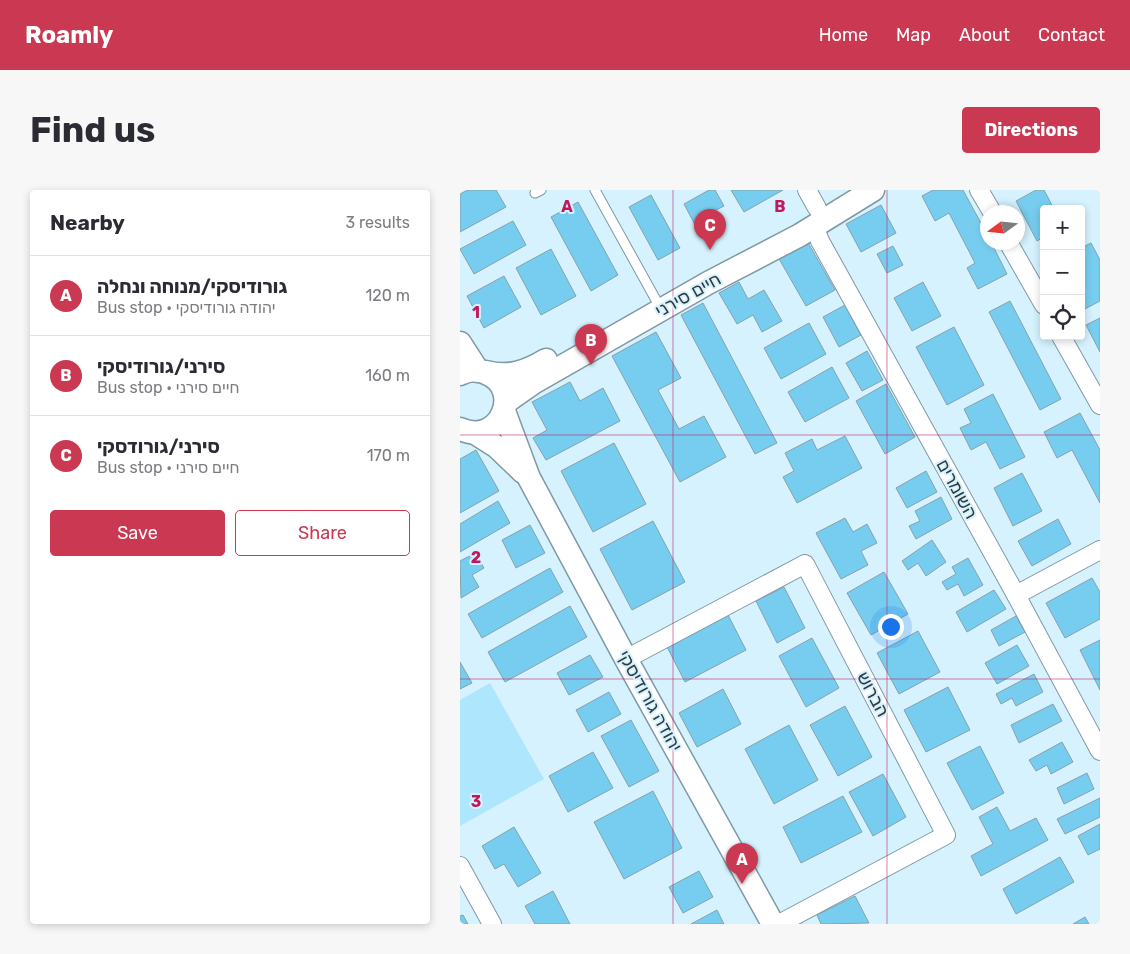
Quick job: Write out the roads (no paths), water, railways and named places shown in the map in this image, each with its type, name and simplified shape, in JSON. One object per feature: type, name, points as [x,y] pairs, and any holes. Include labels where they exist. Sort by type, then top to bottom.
[{"type":"street","name":"חיים סירני","points":[[474,372],[505,375],[524,372],[656,300],[813,208],[849,190]]},
{"type":"street","name":"חיים סירני","points":[[465,432],[484,431],[493,427],[500,420],[505,407],[521,390],[649,316],[813,208],[873,190]]},
{"type":"street","points":[[979,190],[988,205]]},
{"type":"street","name":"השומרים","points":[[813,208],[820,241],[1016,595],[1100,752]]},
{"type":"street","points":[[1013,250],[1040,298]]},
{"type":"street","points":[[1063,340],[1100,405]]},
{"type":"street","points":[[460,343],[474,372]]},
{"type":"street","name":"יהודה גורודיסקי","points":[[474,372],[494,377],[500,384],[504,392],[505,407],[529,478],[626,659],[773,924]]},
{"type":"street","name":"יהודה גורודיסקי","points":[[465,432],[506,454],[529,478]]},
{"type":"street","points":[[1016,595],[1100,550]]},
{"type":"street","name":"הברוש","points":[[626,659],[805,564],[946,835],[779,924]]},
{"type":"street","points":[[460,866],[492,924]]},
{"type":"lane","points":[[594,190],[656,300]]},
{"type":"place","name":"סירני/גורודסקי","points":[[710,250]]},
{"type":"place","name":"סירני/גורודיסקי","points":[[591,365]]},
{"type":"place","name":"גורודיסקי/מנוחה ונחלה","points":[[742,884]]}]
